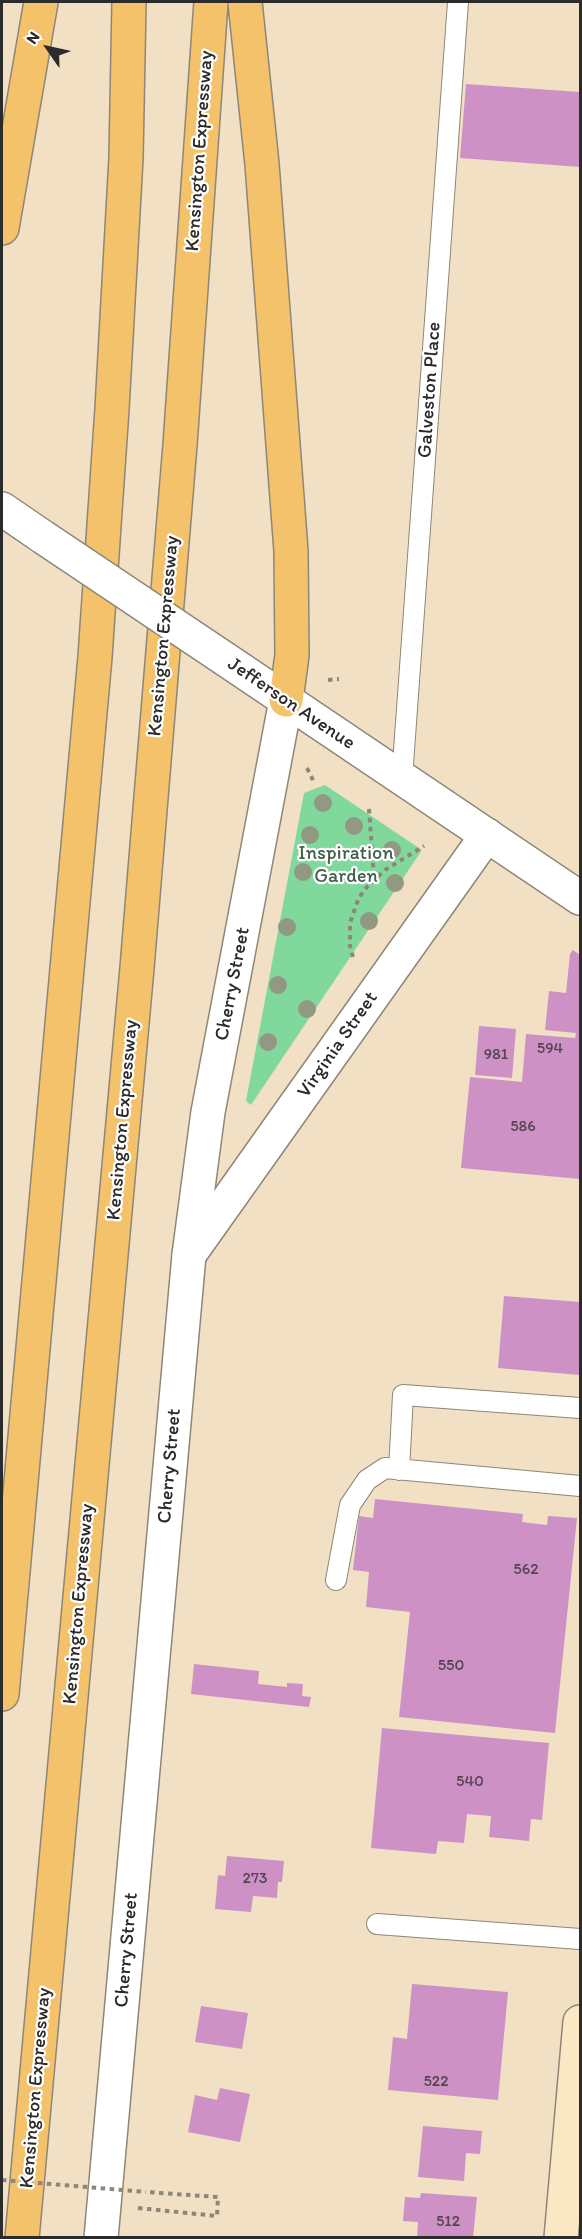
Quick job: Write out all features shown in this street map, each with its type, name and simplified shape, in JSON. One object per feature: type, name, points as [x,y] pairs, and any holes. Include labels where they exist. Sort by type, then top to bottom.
[{"type":"highway","points":[[2,228],[41,2]]},
{"type":"highway","points":[[2,1695],[96,645],[124,194],[129,2]]},
{"type":"highway","name":"Kensington Expressway","points":[[22,2238],[138,956],[180,445],[211,2]]},
{"type":"highway","points":[[245,2],[262,164],[291,550],[292,655],[285,700]]},
{"type":"main road","points":[[561,2238],[577,2090],[580,2022]]},
{"type":"street","name":"Jefferson Avenue","points":[[2,509],[580,898]]},
{"type":"street","name":"Cherry Street","points":[[100,2238],[189,1256],[208,1112],[285,700]]},
{"type":"street","name":"Virginia Street","points":[[189,1256],[487,835]]},
{"type":"lane","name":"Galveston Place","points":[[402,778],[458,2]]},
{"type":"lane","points":[[399,1470],[403,1395],[580,1407]]},
{"type":"lane","points":[[336,1580],[350,1505],[367,1480],[385,1468],[580,1486]]},
{"type":"lane","points":[[377,1924],[580,1939]]},
{"type":"path","points":[[328,680],[339,679]]},
{"type":"path","points":[[308,768],[314,782]]},
{"type":"path","points":[[369,809],[374,879]]},
{"type":"path","points":[[353,957],[350,934],[352,913],[364,890],[374,879],[424,846]]},
{"type":"path","points":[[2,2180],[218,2197],[217,2216],[138,2208]]},
{"type":"green space","name":"Inspiration Garden","points":[[325,785],[422,850],[251,1105],[246,1101],[304,793]]},
{"type":"building","points":[[466,84],[580,92],[580,167],[460,158]]},
{"type":"building","points":[[573,950],[580,955],[580,1179],[461,1168],[470,1077],[522,1082],[526,1034],[575,1038],[576,1033],[545,1030],[549,991],[566,993],[570,954]]},
{"type":"building","points":[[479,1026],[516,1029],[512,1078],[475,1075]]},
{"type":"building","points":[[504,1296],[580,1302],[580,1375],[498,1368]]},
{"type":"building","points":[[375,1499],[523,1514],[522,1522],[547,1525],[548,1516],[577,1518],[555,1733],[399,1717],[410,1612],[366,1607],[369,1572],[353,1570],[359,1516],[373,1518]]},
{"type":"building","points":[[194,1664],[259,1671],[258,1684],[287,1687],[287,1683],[303,1684],[302,1696],[311,1697],[309,1707],[191,1694]]},
{"type":"building","points":[[382,1728],[549,1743],[542,1820],[531,1819],[529,1841],[489,1837],[491,1816],[467,1814],[464,1843],[438,1841],[436,1854],[371,1848]]},
{"type":"building","points":[[227,1856],[284,1861],[282,1882],[278,1882],[277,1898],[253,1896],[251,1912],[215,1909],[218,1875],[225,1876]]},
{"type":"building","points":[[412,1984],[508,1992],[498,2100],[388,2090],[393,2037],[407,2039]]},
{"type":"building","points":[[201,2006],[248,2013],[242,2049],[195,2042]]},
{"type":"building","points":[[220,2088],[250,2094],[240,2142],[188,2132],[195,2095],[217,2100]]},
{"type":"building","points":[[423,2126],[482,2131],[480,2154],[466,2153],[464,2181],[418,2177]]},
{"type":"building","points":[[421,2193],[477,2197],[473,2238],[417,2238],[418,2222],[403,2221],[405,2197],[420,2198]]}]
